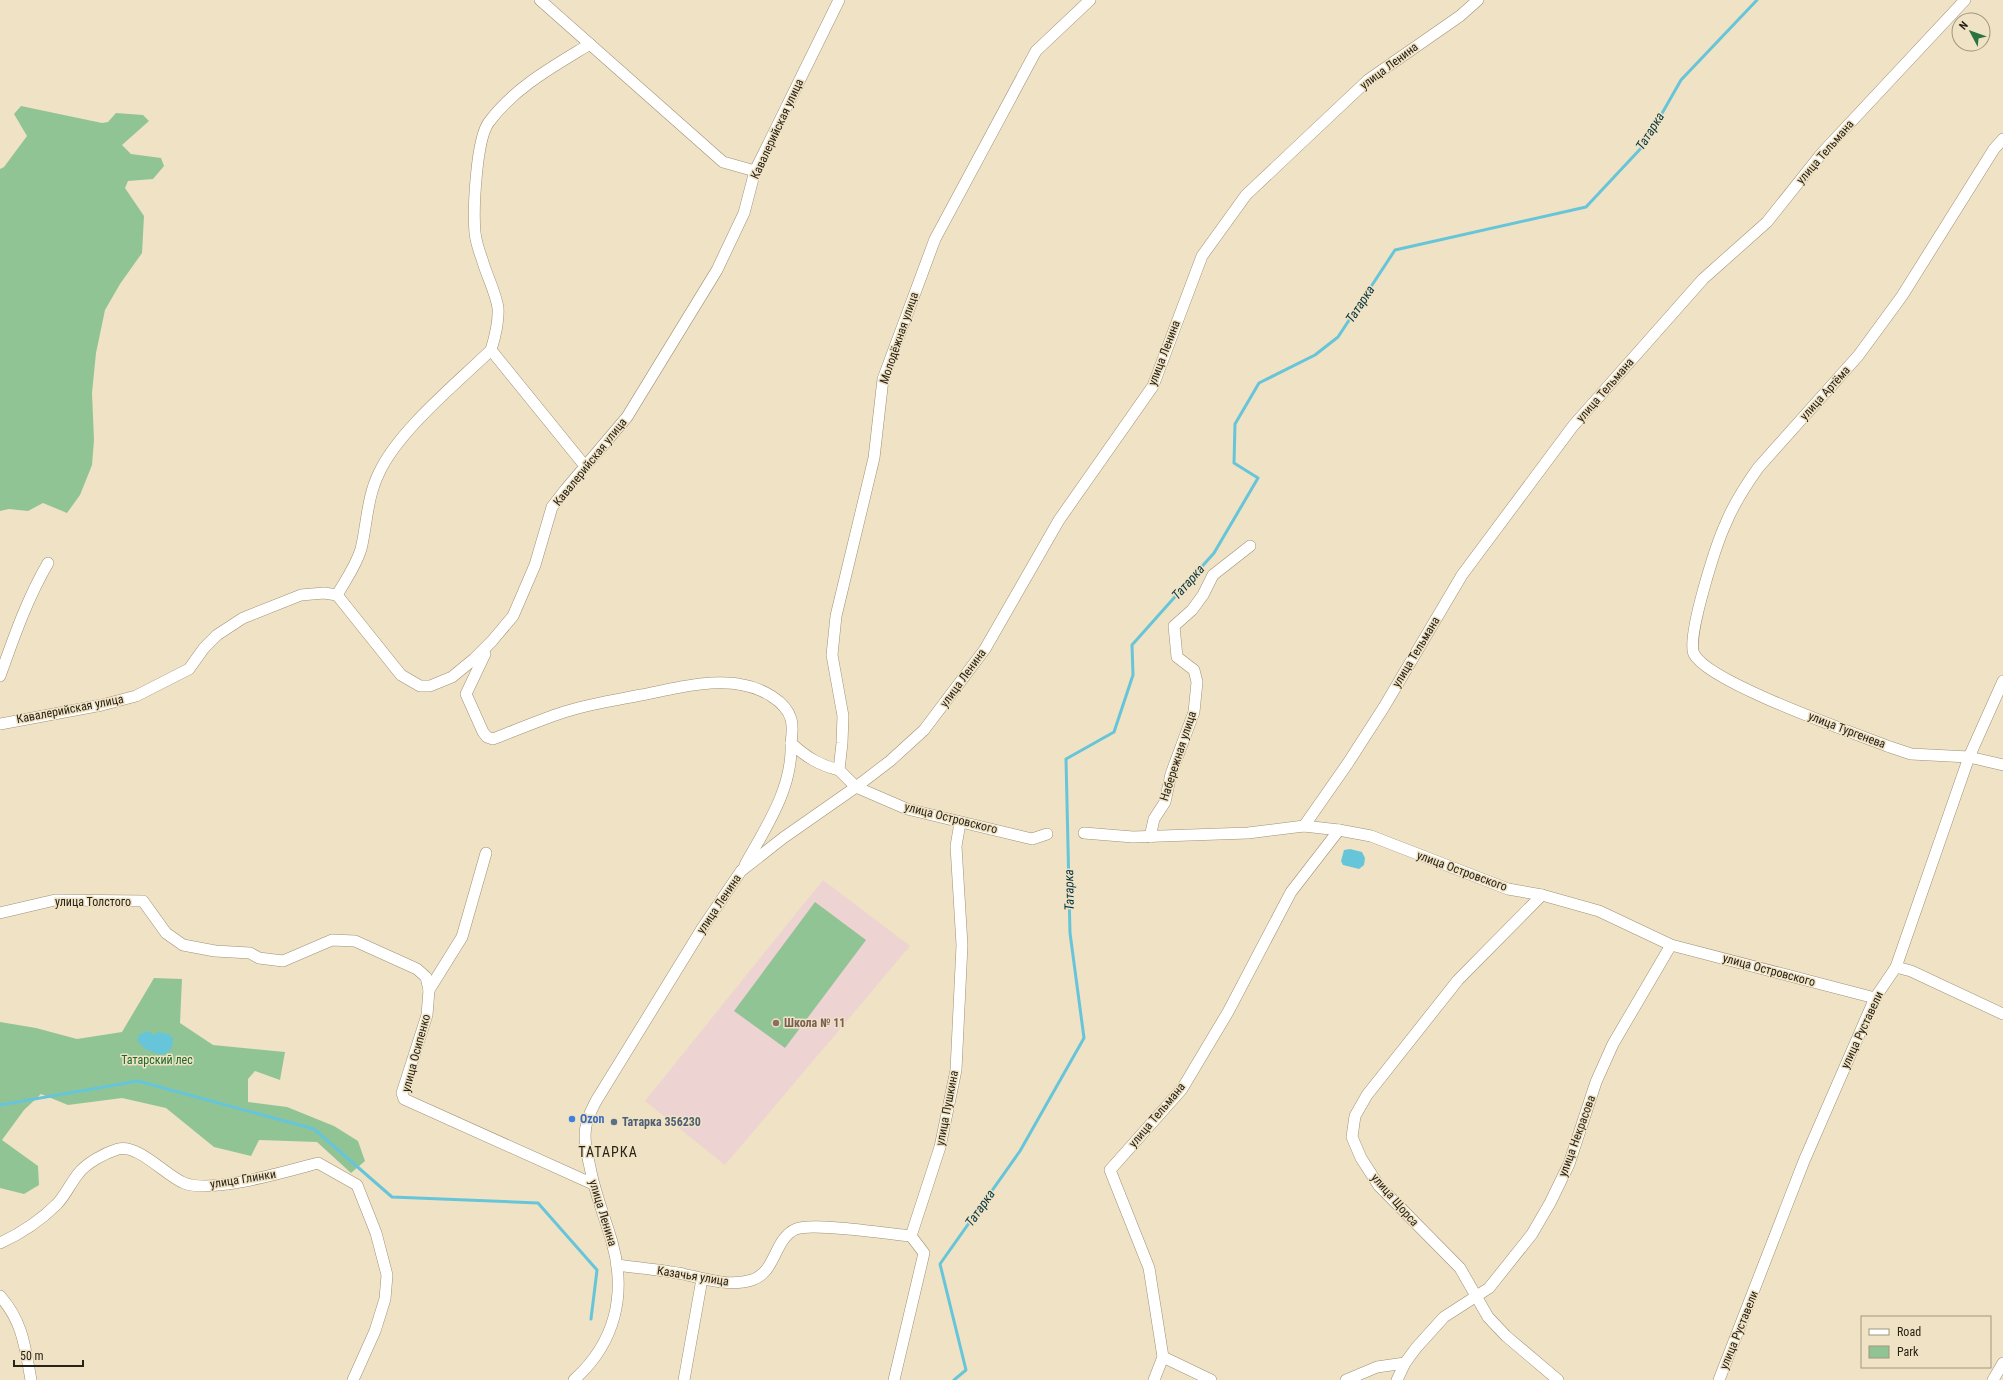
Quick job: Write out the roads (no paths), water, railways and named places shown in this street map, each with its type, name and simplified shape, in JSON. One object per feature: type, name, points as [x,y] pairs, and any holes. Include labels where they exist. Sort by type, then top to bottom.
[{"type":"street","points":[[540,0],[723,162],[755,171]]},
{"type":"street","name":"Кавалерийская улица","points":[[0,724],[102,705],[136,696],[189,669],[204,648],[217,635],[243,618],[301,595],[324,593],[337,595],[401,675],[420,686],[430,686],[452,677],[474,660],[492,641],[512,616],[535,565],[552,508],[585,466],[627,417],[717,270],[744,213],[755,171],[839,0]]},
{"type":"street","name":"Молодёжная улица","points":[[839,770],[843,716],[832,655],[836,616],[874,458],[883,379],[935,239],[1036,51],[1090,0]]},
{"type":"street","name":"улица Ленина","points":[[579,1378],[598,1355],[607,1340],[614,1319],[619,1287],[617,1265],[593,1184],[586,1148],[586,1126],[596,1101],[703,928],[741,871],[783,838],[856,787],[890,761],[924,730],[985,649],[1059,520],[1153,386],[1202,256],[1246,195],[1368,80],[1460,16],[1478,0]]},
{"type":"street","name":"улица Тельмана","points":[[1304,826],[1348,763],[1384,707],[1462,575],[1573,426],[1703,279],[1767,222],[1822,153],[1965,0]]},
{"type":"street","points":[[337,595],[352,571],[360,550],[378,473],[394,448],[413,426],[491,350],[496,335],[498,308],[485,271],[475,234],[476,189],[481,146],[488,123],[513,96],[539,75],[590,44]]},
{"type":"street","name":"улица Артёма","points":[[1702,662],[1694,654],[1692,641],[1694,628],[1726,523],[1744,487],[1758,468],[1858,356],[1902,296],[1994,149],[2003,139]]},
{"type":"street","points":[[491,350],[585,466]]},
{"type":"street","name":"Набережная улица","points":[[1150,837],[1154,819],[1165,802],[1171,774],[1194,712],[1197,682],[1194,670],[1177,657],[1174,626],[1192,610],[1203,596],[1213,575],[1250,546]]},
{"type":"street","points":[[0,676],[26,606],[48,563]]},
{"type":"street","points":[[492,641],[475,670],[466,694],[483,732],[487,737],[493,739],[565,712],[595,704],[685,686],[723,683],[743,685],[761,690],[775,699],[786,709],[791,719],[792,759],[785,787],[775,812],[741,871]]},
{"type":"street","name":"улица Тургенева","points":[[1702,662],[1722,676],[1760,696],[1890,747],[1911,754],[1969,757],[2003,765]]},
{"type":"street","name":"улица Руставели","points":[[1719,1380],[1804,1161],[1875,998],[1896,967],[1969,757],[2003,681]]},
{"type":"street","points":[[791,743],[811,760],[822,766],[839,770],[856,787]]},
{"type":"street","name":"улица Островского","points":[[856,787],[907,809],[960,823],[990,828],[1032,839],[1047,834]]},
{"type":"street","name":"улица Пушкина","points":[[911,1236],[940,1147],[956,1070],[962,944],[956,846],[960,823]]},
{"type":"street","name":"улица Островского","points":[[1084,833],[1133,837],[1248,834],[1304,826],[1339,830],[1371,836],[1508,889],[1542,895],[1599,911],[1671,945],[1875,998]]},
{"type":"street","name":"улица Тельмана","points":[[1154,1380],[1162,1357],[1149,1268],[1110,1170],[1182,1089],[1228,1012],[1291,892],[1339,830]]},
{"type":"street","name":"улица Осипенко","points":[[486,853],[462,937],[429,990],[427,1015],[402,1093],[404,1099],[593,1184]]},
{"type":"street","name":"улица Щорса","points":[[1542,895],[1458,980],[1367,1095],[1355,1116],[1352,1137],[1361,1158],[1379,1186],[1420,1230],[1460,1268],[1474,1296],[1488,1317],[1506,1336],[1558,1380]]},
{"type":"street","name":"улица Толстого","points":[[0,913],[55,900],[143,901],[166,933],[183,945],[215,951],[250,953],[258,958],[283,961],[332,940],[355,941],[417,969],[426,977],[429,990]]},
{"type":"street","name":"улица Некрасова","points":[[1397,1380],[1404,1363],[1444,1317],[1474,1296],[1489,1288],[1532,1234],[1550,1203],[1569,1164],[1596,1082],[1613,1044],[1671,945]]},
{"type":"street","points":[[1896,967],[1911,970],[2003,1014]]},
{"type":"street","name":"улица Глинки","points":[[0,1243],[27,1230],[58,1203],[79,1173],[94,1160],[119,1149],[130,1149],[184,1183],[207,1185],[249,1180],[318,1163],[357,1185],[376,1233],[387,1275],[384,1300],[375,1331],[352,1380]]},
{"type":"street","name":"Казачья улица","points":[[617,1265],[682,1274],[702,1279],[739,1283],[753,1280],[761,1275],[771,1264],[783,1240],[797,1228],[808,1226],[911,1236]]},
{"type":"street","points":[[894,1380],[924,1252],[911,1236]]},
{"type":"street","points":[[684,1380],[702,1279]]},
{"type":"street","points":[[0,1296],[16,1317],[25,1343],[31,1380]]},
{"type":"street","points":[[1162,1357],[1211,1380]]},
{"type":"street","points":[[1346,1380],[1377,1367],[1404,1363]]},
{"type":"street","points":[[1993,1380],[2003,1363]]},
{"type":"water","points":[[1350,849],[1362,852],[1365,858],[1364,865],[1359,869],[1343,865],[1341,861],[1344,850]]},
{"type":"water","points":[[148,1031],[154,1035],[158,1032],[168,1034],[173,1038],[173,1044],[169,1051],[161,1055],[145,1049],[137,1040],[140,1034]]},
{"type":"waterway","name":"Татарка","points":[[954,1380],[966,1370],[940,1264],[1020,1151],[1084,1038],[1070,933],[1066,759],[1114,732],[1133,675],[1132,645],[1214,553],[1258,478],[1234,463],[1235,424],[1259,383],[1315,355],[1338,337],[1395,250],[1586,207],[1644,145],[1681,80],[1757,0]]},
{"type":"waterway","points":[[0,1105],[138,1081],[314,1129],[392,1197],[538,1203],[597,1270],[591,1319]]},
{"type":"place","name":"Школа № 11","points":[[776,1023]]},
{"type":"place","name":"Ozon","points":[[572,1119]]},
{"type":"place","name":"Татарка 356230","points":[[614,1122]]},
{"type":"district","name":"ТАТАРКА","points":[[608,1152]]},
{"type":"park label","name":"Татарский лес","points":[[157,1060]]}]
